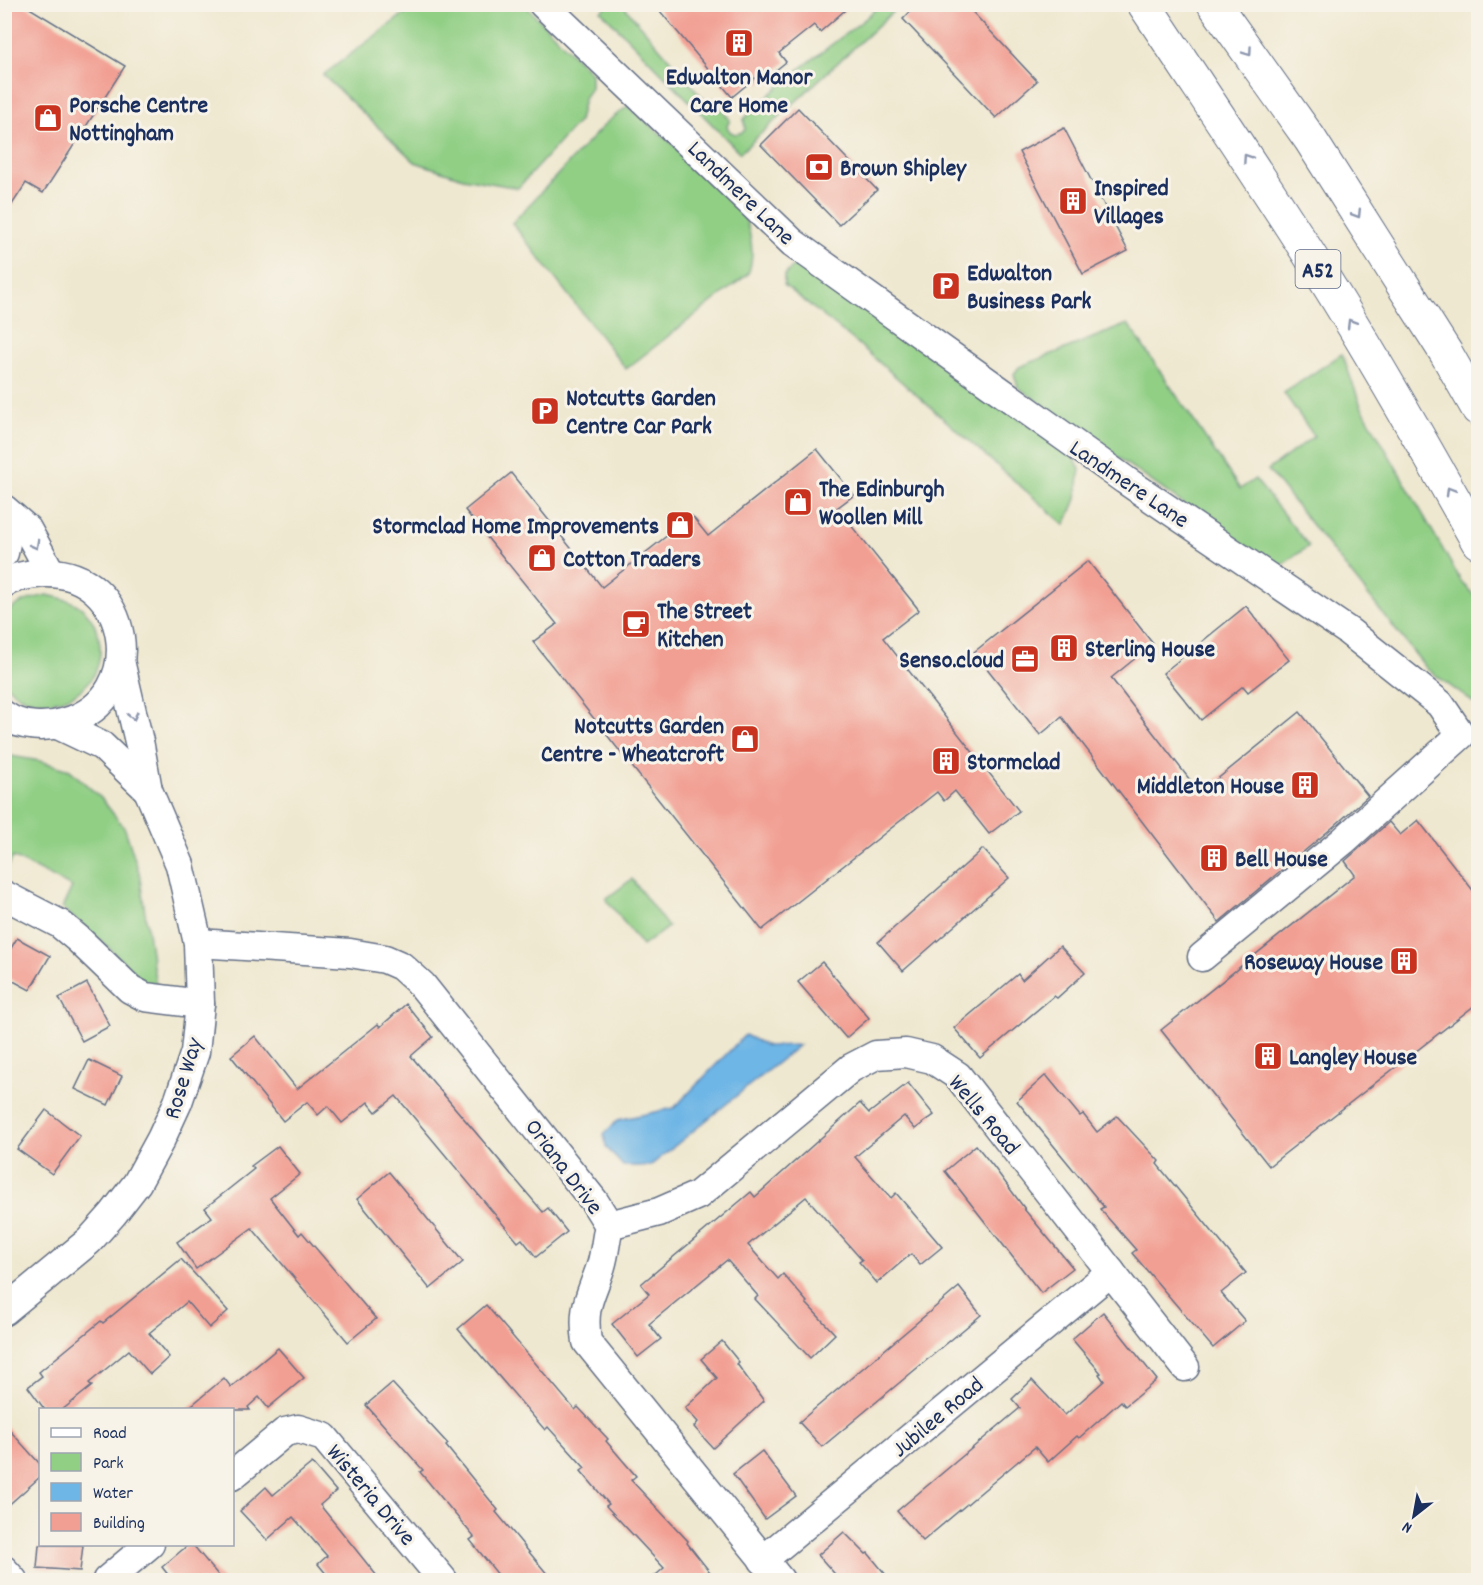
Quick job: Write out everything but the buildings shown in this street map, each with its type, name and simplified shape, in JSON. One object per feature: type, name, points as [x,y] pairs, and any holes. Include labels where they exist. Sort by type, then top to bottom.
[{"type":"highway","name":"A52","points":[[1144,4],[1318,269],[1393,391],[1479,542]]},
{"type":"highway","name":"A52","points":[[1214,4],[1310,139],[1446,353],[1479,410]]},
{"type":"street","name":"Landmere Lane","points":[[543,4],[793,243],[1115,474],[1348,631],[1440,704],[1461,735],[1343,841],[1202,957]]},
{"type":"street","points":[[4,509],[27,529],[51,573]]},
{"type":"street","points":[[4,520],[6,543],[4,553]]},
{"type":"street","points":[[4,583],[31,574],[51,573],[68,576],[90,586],[109,606],[120,630],[121,665],[111,690],[93,710],[76,719],[57,725],[34,726],[4,715]]},
{"type":"street","name":"Rose Way","points":[[4,1311],[89,1241],[137,1183],[178,1102],[195,1052],[200,1004],[198,942],[180,865],[148,790],[121,665]]},
{"type":"street","name":"Rose Way","points":[[57,725],[102,747],[148,790]]},
{"type":"street","points":[[4,895],[60,924],[130,989],[145,997],[200,1004]]},
{"type":"street","name":"Oriana Drive","points":[[198,942],[350,953],[385,959],[401,966],[423,985],[594,1201],[609,1225],[602,1264],[588,1299],[584,1321],[587,1342],[771,1570]]},
{"type":"street","name":"Wells Road","points":[[609,1225],[658,1212],[698,1195],[852,1068],[876,1055],[906,1053],[932,1059],[958,1076],[1185,1367]]},
{"type":"street","name":"Jubilee Road","points":[[771,1570],[1111,1272]]},
{"type":"street","name":"Wisteria Drive","points":[[234,1474],[285,1432],[298,1429],[324,1437],[443,1581]]},
{"type":"street","points":[[118,1577],[149,1546]]},
{"type":"street","points":[[4,1570],[13,1581]]},
{"type":"green space","points":[[524,4],[591,73],[591,88],[584,98],[579,121],[518,188],[463,178],[415,162],[323,75],[416,5]]},
{"type":"green space","points":[[608,5],[623,5],[707,103],[714,99],[730,120],[728,129],[737,134],[745,130],[744,119],[787,79],[880,5],[900,5],[740,153],[601,11]]},
{"type":"green space","points":[[628,106],[732,195],[746,222],[752,254],[748,274],[626,369],[512,223],[607,122]]},
{"type":"green space","points":[[799,264],[1073,456],[1080,469],[1076,499],[1065,525],[856,342],[784,285],[784,276],[792,267]]},
{"type":"green space","points":[[1128,324],[1240,489],[1255,479],[1309,546],[1276,569],[1261,555],[1233,539],[1018,387],[1014,374],[1019,367]]},
{"type":"green space","points":[[1342,354],[1361,406],[1461,581],[1478,600],[1478,706],[1427,669],[1268,470],[1314,436],[1284,393]]},
{"type":"green space","points":[[47,595],[72,602],[85,611],[97,631],[100,653],[98,666],[84,687],[74,695],[49,702],[22,697],[4,682],[5,617],[18,605]]},
{"type":"green space","points":[[5,755],[40,761],[70,770],[102,799],[125,829],[139,872],[156,986],[145,983],[106,945],[62,908],[72,887],[13,857],[5,874]]},
{"type":"green space","points":[[632,879],[668,927],[642,946],[606,899]]},
{"type":"water","points":[[745,1035],[767,1046],[799,1045],[650,1166],[623,1166],[606,1147],[604,1134],[618,1120],[674,1108]]},
{"type":"place","name":"Edwalton Manor Care Home","points":[[739,43]]},
{"type":"place","name":"Porsche Centre Nottingham","points":[[48,118]]},
{"type":"place","name":"Brown Shipley","points":[[819,167]]},
{"type":"place","name":"Inspired Villages","points":[[1073,201]]},
{"type":"place","name":"Edwalton Business Park","points":[[946,286]]},
{"type":"place","name":"Notcutts Garden Centre Car Park","points":[[545,411]]},
{"type":"place","name":"The Edinburgh Woollen Mill","points":[[798,502]]},
{"type":"place","name":"Stormclad Home Improvements","points":[[680,525]]},
{"type":"place","name":"Cotton Traders","points":[[542,558]]},
{"type":"place","name":"The Street Kitchen","points":[[636,624]]},
{"type":"place","name":"Sterling House","points":[[1064,648]]},
{"type":"place","name":"Senso.cloud","points":[[1025,659]]},
{"type":"place","name":"Notcutts Garden Centre - Wheatcroft","points":[[745,739]]},
{"type":"place","name":"Stormclad","points":[[946,761]]},
{"type":"place","name":"Middleton House","points":[[1305,785]]},
{"type":"place","name":"Bell House","points":[[1214,858]]},
{"type":"place","name":"Roseway House","points":[[1404,961]]},
{"type":"place","name":"Langley House","points":[[1268,1056]]}]
